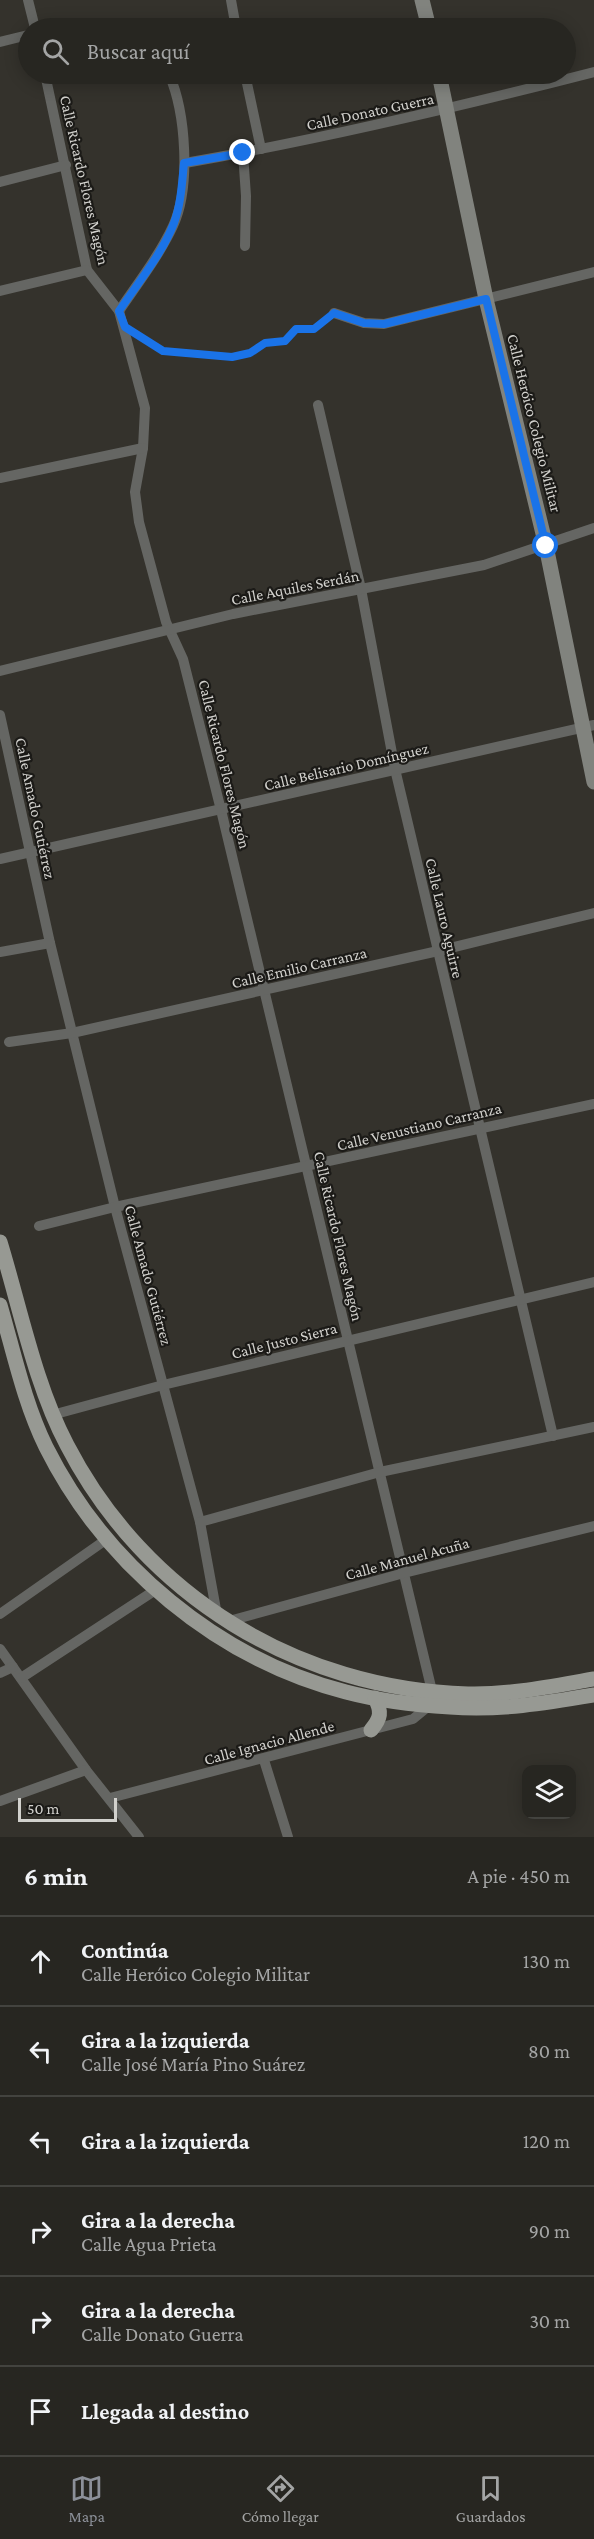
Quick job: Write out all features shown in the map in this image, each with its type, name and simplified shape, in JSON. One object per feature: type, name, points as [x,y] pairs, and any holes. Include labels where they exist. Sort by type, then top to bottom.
[{"type":"main road","points":[[422,0],[426,18]]},
{"type":"main road","name":"Calle Heróico Colegio Militar","points":[[441,84],[486,299],[588,727],[594,782]]},
{"type":"main road","points":[[0,1242],[52,1414],[82,1474],[127,1534],[168,1578],[223,1618],[258,1639],[316,1664],[431,1698],[469,1708],[537,1704],[594,1695]]},
{"type":"main road","points":[[0,1305],[3,1328],[23,1390],[46,1448],[71,1489],[106,1539],[133,1568],[198,1622],[252,1655],[311,1681],[375,1698],[431,1698],[531,1690],[594,1679]]},
{"type":"main road","points":[[371,1730],[381,1716],[375,1698]]},
{"type":"street","points":[[28,0],[32,18]]},
{"type":"street","points":[[231,0],[234,18]]},
{"type":"street","points":[[0,42],[18,38]]},
{"type":"street","name":"Calle Donato Guerra","points":[[576,77],[594,72]]},
{"type":"street","name":"Calle Ricardo Flores Magón","points":[[47,84],[87,270],[119,311],[145,408],[143,448],[136,476],[136,506],[162,609],[183,659],[221,810],[349,1340],[431,1698]]},
{"type":"street","points":[[119,311],[174,225],[179,208],[184,163],[180,111],[172,84]]},
{"type":"street","points":[[247,84],[261,149]]},
{"type":"street","name":"Calle Donato Guerra","points":[[184,163],[243,153],[447,109],[546,84]]},
{"type":"street","points":[[243,153],[246,196],[245,246]]},
{"type":"street","points":[[0,182],[66,165]]},
{"type":"street","points":[[0,291],[87,270]]},
{"type":"street","points":[[334,313],[364,323],[384,324],[594,272]]},
{"type":"street","name":"Calle Lauro Aguirre","points":[[318,405],[361,589],[395,770],[553,1436]]},
{"type":"street","points":[[0,478],[143,448]]},
{"type":"street","name":"Calle Aquiles Serdán","points":[[0,671],[170,629],[484,565],[594,528]]},
{"type":"street","name":"Calle Amado Gutiérrez","points":[[0,715],[72,1033],[115,1207],[200,1522],[223,1618]]},
{"type":"street","name":"Calle Belisario Domínguez","points":[[0,859],[588,727]]},
{"type":"street","name":"Calle Emilio Carranza","points":[[9,1042],[72,1033],[438,951],[594,913]]},
{"type":"street","points":[[0,952],[50,943]]},
{"type":"street","name":"Calle Venustiano Carranza","points":[[39,1226],[115,1207],[594,1104]]},
{"type":"street","name":"Calle Justo Sierra","points":[[52,1414],[520,1298],[594,1282]]},
{"type":"street","points":[[200,1522],[380,1472],[594,1427]]},
{"type":"street","name":"Calle Manuel Acuña","points":[[223,1618],[594,1526]]},
{"type":"street","points":[[0,1614],[106,1539]]},
{"type":"street","points":[[21,1678],[157,1589]]},
{"type":"street","points":[[0,1649],[86,1770],[139,1837]]},
{"type":"street","points":[[0,1673],[13,1667]]},
{"type":"street","name":"Calle Ignacio Allende","points":[[110,1798],[264,1760],[413,1719],[431,1698]]},
{"type":"street","points":[[264,1760],[288,1837]]},
{"type":"street","points":[[0,1801],[86,1770]]},
{"type":"path","points":[[125,327],[163,351],[232,357],[250,353],[265,343],[285,341],[296,329],[314,329],[334,313]]},
{"type":"route","points":[[243,153],[184,163],[179,208],[174,225],[119,311],[125,327],[163,351],[232,357],[250,353],[265,343],[285,341],[296,329],[314,329],[334,313],[364,323],[384,324],[486,299],[546,546]]}]
